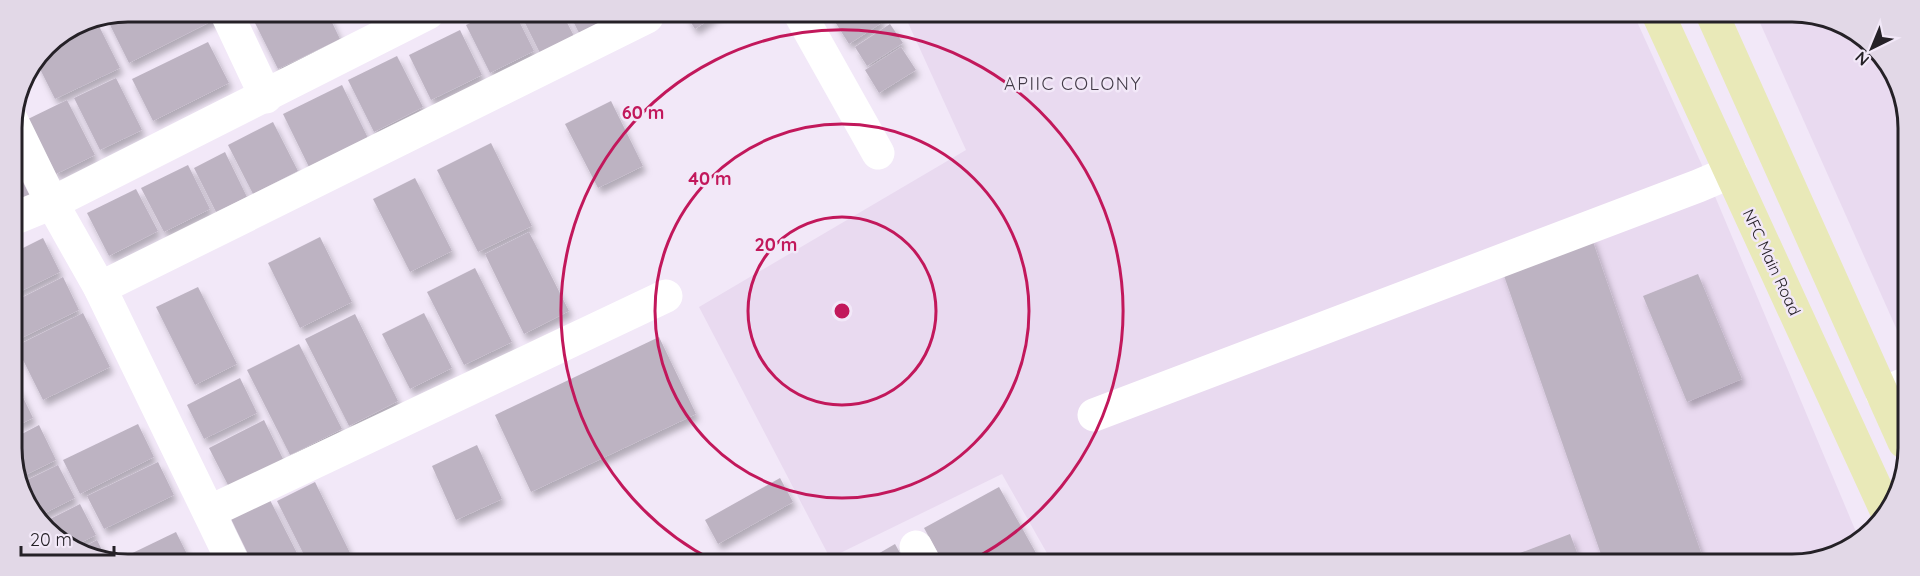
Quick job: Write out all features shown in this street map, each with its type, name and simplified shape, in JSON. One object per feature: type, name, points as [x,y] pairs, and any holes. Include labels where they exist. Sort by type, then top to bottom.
[{"type":"main road","name":"NFC Main Road","points":[[1662,22],[1882,502]]},
{"type":"main road","points":[[1716,22],[1893,389],[1898,413]]},
{"type":"street","points":[[231,22],[266,97]]},
{"type":"street","points":[[23,215],[52,203],[266,97],[411,22]]},
{"type":"street","points":[[100,288],[634,22]]},
{"type":"street","points":[[804,22],[878,153]]},
{"type":"street","points":[[23,143],[52,203],[100,288],[229,554]]},
{"type":"street","points":[[1094,415],[1731,172]]},
{"type":"street","points":[[209,512],[666,296]]},
{"type":"shaded area","points":[[908,22],[1637,22],[1701,163],[1856,531],[1825,548],[1798,553],[1047,553],[1002,474],[839,554],[828,554],[699,307],[966,150]]},
{"type":"shaded area","points":[[1760,22],[1805,23],[1832,31],[1856,44],[1880,70],[1887,82],[1897,115],[1898,129],[1898,332]]},
{"type":"building","points":[[129,22],[210,22],[129,63],[110,24]]},
{"type":"building","points":[[332,22],[340,39],[278,69],[255,23]]},
{"type":"building","points":[[472,22],[520,22],[534,51],[490,73],[466,25]]},
{"type":"building","points":[[524,22],[567,22],[574,36],[540,53]]},
{"type":"building","points":[[574,22],[601,22],[579,33]]},
{"type":"building","points":[[691,22],[706,22],[695,29]]},
{"type":"building","points":[[835,22],[883,22],[849,44]]},
{"type":"building","points":[[890,24],[903,43],[867,66],[855,47]]},
{"type":"building","points":[[99,27],[120,68],[55,99],[40,70],[70,40]]},
{"type":"building","points":[[460,30],[482,75],[431,100],[409,55]]},
{"type":"building","points":[[208,42],[229,83],[153,121],[132,79]]},
{"type":"building","points":[[901,47],[916,70],[879,93],[865,70]]},
{"type":"building","points":[[397,56],[423,107],[374,132],[348,80]]},
{"type":"building","points":[[116,78],[142,130],[100,150],[74,98]]},
{"type":"building","points":[[342,85],[368,138],[309,167],[283,114]]},
{"type":"building","points":[[67,100],[95,155],[56,174],[28,119]]},
{"type":"building","points":[[611,101],[643,166],[598,188],[565,124]]},
{"type":"building","points":[[273,122],[298,171],[253,194],[228,145]]},
{"type":"building","points":[[491,143],[532,226],[478,252],[437,170]]},
{"type":"building","points":[[225,152],[247,197],[216,212],[194,168]]},
{"type":"building","points":[[188,165],[210,209],[164,232],[141,188]]},
{"type":"building","points":[[415,178],[452,251],[410,272],[373,199]]},
{"type":"building","points":[[23,182],[31,198],[23,202]]},
{"type":"building","points":[[136,189],[158,231],[109,256],[87,213]]},
{"type":"building","points":[[529,232],[569,311],[524,334],[485,254]]},
{"type":"building","points":[[1591,236],[1701,553],[1601,553],[1501,267]]},
{"type":"building","points":[[320,237],[352,302],[300,328],[268,263]]},
{"type":"building","points":[[43,238],[60,272],[22,290],[23,248]]},
{"type":"building","points":[[475,268],[512,342],[464,365],[427,292]]},
{"type":"building","points":[[1698,274],[1742,379],[1687,402],[1643,296]]},
{"type":"building","points":[[63,277],[79,310],[22,337],[22,297]]},
{"type":"building","points":[[198,287],[237,364],[195,385],[156,307]]},
{"type":"building","points":[[83,313],[110,367],[43,400],[22,359],[22,343]]},
{"type":"building","points":[[424,313],[452,368],[410,389],[382,334]]},
{"type":"building","points":[[355,314],[398,401],[349,426],[305,339]]},
{"type":"building","points":[[659,337],[696,414],[531,492],[495,415]]},
{"type":"building","points":[[299,344],[342,429],[290,455],[247,370]]},
{"type":"building","points":[[240,378],[257,413],[204,439],[187,405]]},
{"type":"building","points":[[22,396],[33,418],[22,423]]},
{"type":"building","points":[[264,420],[284,461],[229,487],[209,448]]},
{"type":"building","points":[[138,424],[154,457],[80,494],[63,460]]},
{"type":"building","points":[[39,425],[56,460],[26,474],[23,461],[22,434]]},
{"type":"building","points":[[477,445],[502,499],[456,520],[432,466]]},
{"type":"building","points":[[158,462],[174,495],[104,529],[87,496]]},
{"type":"building","points":[[58,465],[75,498],[46,513],[33,494],[28,480]]},
{"type":"building","points":[[780,478],[793,502],[718,544],[705,520]]},
{"type":"building","points":[[315,482],[350,554],[303,554],[277,501]]},
{"type":"building","points":[[999,487],[1036,553],[938,554],[924,528]]},
{"type":"building","points":[[270,500],[297,554],[248,554],[231,519]]},
{"type":"building","points":[[80,504],[96,535],[82,542],[64,532],[51,519]]},
{"type":"building","points":[[176,532],[187,554],[130,554]]},
{"type":"building","points":[[1570,534],[1577,553],[1520,553]]},
{"type":"building","points":[[97,540],[102,550],[101,550],[88,545]]},
{"type":"building","points":[[895,544],[900,554],[879,554]]},
{"type":"district","name":"APIIC COLONY","points":[[1073,84]]}]
